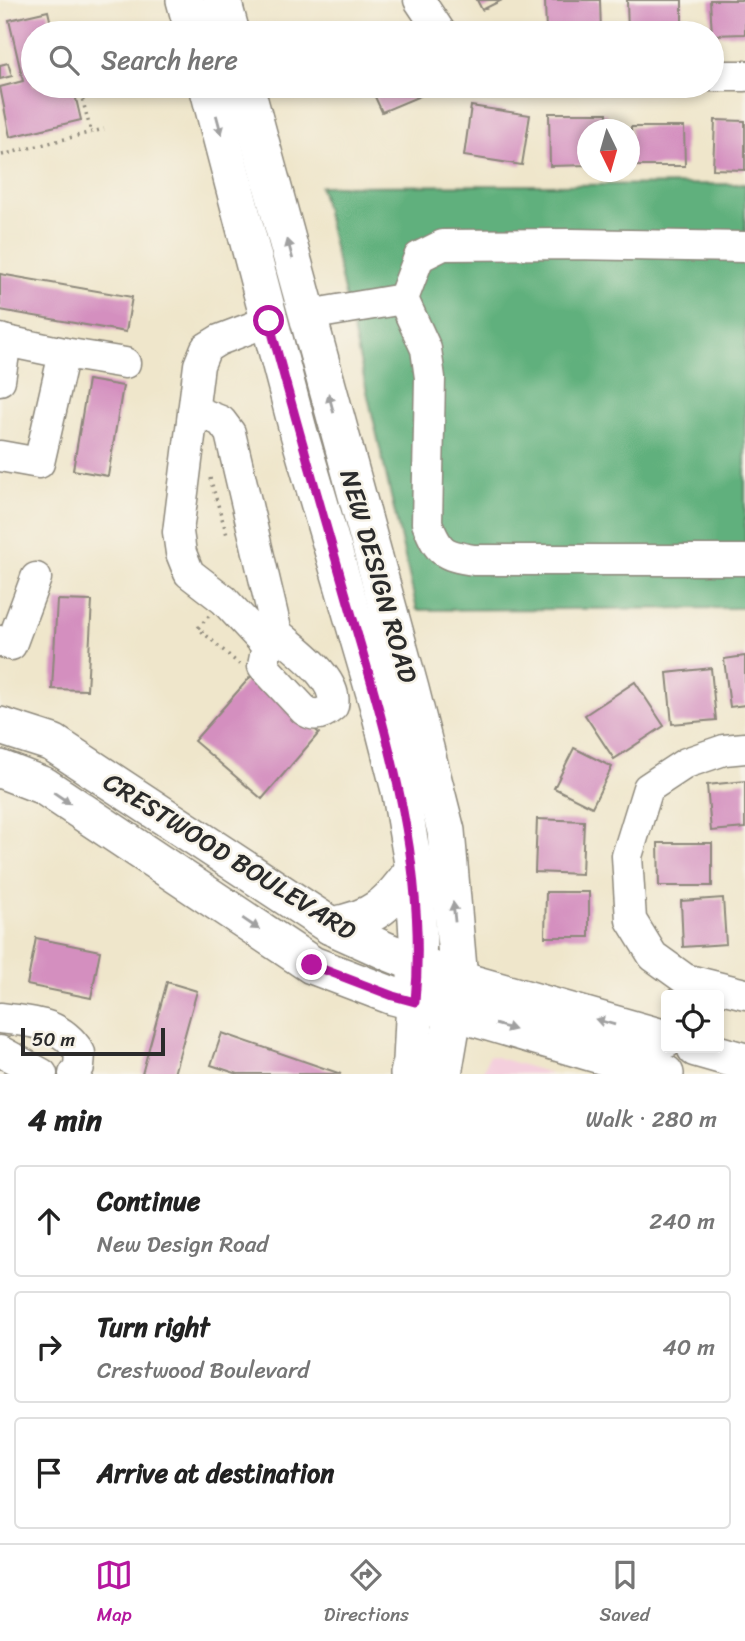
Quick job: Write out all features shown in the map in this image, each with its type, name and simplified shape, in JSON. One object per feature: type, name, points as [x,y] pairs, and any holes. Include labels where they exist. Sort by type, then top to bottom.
[{"type":"main road","points":[[186,0],[191,21]]},
{"type":"main road","points":[[222,0],[228,21]]},
{"type":"main road","name":"NEW DESIGN ROAD","points":[[211,98],[269,321],[401,794],[414,869],[418,965],[409,1074]]},
{"type":"main road","name":"NEW DESIGN ROAD","points":[[248,98],[433,772],[446,831],[457,996],[443,1074]]},
{"type":"main road","points":[[269,321],[308,314]]},
{"type":"main road","name":"CRESTWOOD BOULEVARD","points":[[0,726],[54,743],[331,926],[418,965],[457,996],[665,1074]]},
{"type":"main road","name":"CRESTWOOD BOULEVARD","points":[[0,769],[44,786],[312,965],[415,1002],[457,996],[661,1038]]},
{"type":"main road","points":[[331,926],[356,922],[377,912],[399,891],[414,869]]},
{"type":"main road","points":[[714,1053],[745,1062]]},
{"type":"street","points":[[419,0],[433,21]]},
{"type":"street","points":[[724,76],[745,76]]},
{"type":"street","points":[[745,247],[443,245],[419,257],[403,299],[426,349],[430,378],[427,523],[435,544],[450,556],[474,560],[745,560]]},
{"type":"street","points":[[308,314],[403,299]]},
{"type":"street","points":[[193,410],[221,421],[230,433],[272,639],[189,573],[181,553],[178,532],[193,410],[199,365],[206,348],[219,340],[269,321]]},
{"type":"street","points":[[0,380],[3,340],[125,363]]},
{"type":"street","points":[[0,456],[39,463],[64,352]]},
{"type":"street","points":[[5,652],[36,578]]},
{"type":"street","points":[[745,748],[724,750],[685,763],[648,788],[627,856],[631,920],[653,956],[685,979],[745,994]]},
{"type":"street","points":[[0,1018],[41,1023],[53,1026],[65,1034],[80,1053],[79,1067],[74,1074]]},
{"type":"street","points":[[0,1051],[42,1074]]},
{"type":"path","points":[[82,98],[90,132]]},
{"type":"path","points":[[2,155],[104,129]]},
{"type":"path","points":[[208,471],[230,544]]},
{"type":"shaded area","points":[[489,1055],[553,1074],[482,1074]]},
{"type":"green space","points":[[745,184],[745,608],[417,610],[320,186]]},
{"type":"building","points":[[477,0],[502,0],[482,10]]},
{"type":"building","points":[[545,0],[600,0],[601,21],[546,21]]},
{"type":"building","points":[[627,0],[682,0],[682,21],[628,21]]},
{"type":"building","points":[[710,0],[745,0],[745,34],[724,35],[724,21],[711,21]]},
{"type":"building","points":[[48,11],[50,21],[21,21],[21,72],[9,20]]},
{"type":"building","points":[[8,63],[12,76],[0,79],[0,65]]},
{"type":"building","points":[[21,82],[21,98],[76,98],[81,120],[10,137],[0,87]]},
{"type":"building","points":[[376,98],[415,98],[382,112]]},
{"type":"building","points":[[471,106],[530,115],[522,165],[464,156]]},
{"type":"building","points":[[549,113],[607,113],[607,119],[577,119],[577,165],[550,166]]},
{"type":"building","points":[[715,120],[745,121],[745,170],[713,169]]},
{"type":"building","points":[[640,127],[684,127],[685,166],[640,166]]},
{"type":"building","points":[[0,274],[132,297],[126,332],[0,310]]},
{"type":"building","points":[[88,380],[123,386],[108,476],[73,470]]},
{"type":"building","points":[[57,600],[92,601],[87,690],[52,689]]},
{"type":"building","points":[[745,656],[745,705],[730,707],[724,659]]},
{"type":"building","points":[[711,668],[716,720],[672,724],[667,673]]},
{"type":"building","points":[[252,675],[319,733],[262,799],[194,741]]},
{"type":"building","points":[[635,682],[664,726],[614,759],[585,715]]},
{"type":"building","points":[[574,748],[612,767],[592,807],[554,788]]},
{"type":"building","points":[[745,781],[745,828],[711,831],[707,785]]},
{"type":"building","points":[[537,819],[584,821],[582,874],[535,872]]},
{"type":"building","points":[[658,843],[712,843],[712,886],[659,886]]},
{"type":"building","points":[[546,892],[589,892],[589,937],[545,937]]},
{"type":"building","points":[[723,898],[726,944],[683,947],[681,901]]},
{"type":"building","points":[[36,938],[100,951],[91,998],[27,985]]},
{"type":"building","points":[[167,982],[197,991],[174,1074],[142,1074]]},
{"type":"building","points":[[222,1033],[341,1074],[238,1074],[211,1065]]},
{"type":"route","points":[[269,321],[401,794],[414,869],[418,937],[415,1002],[312,965]]}]
